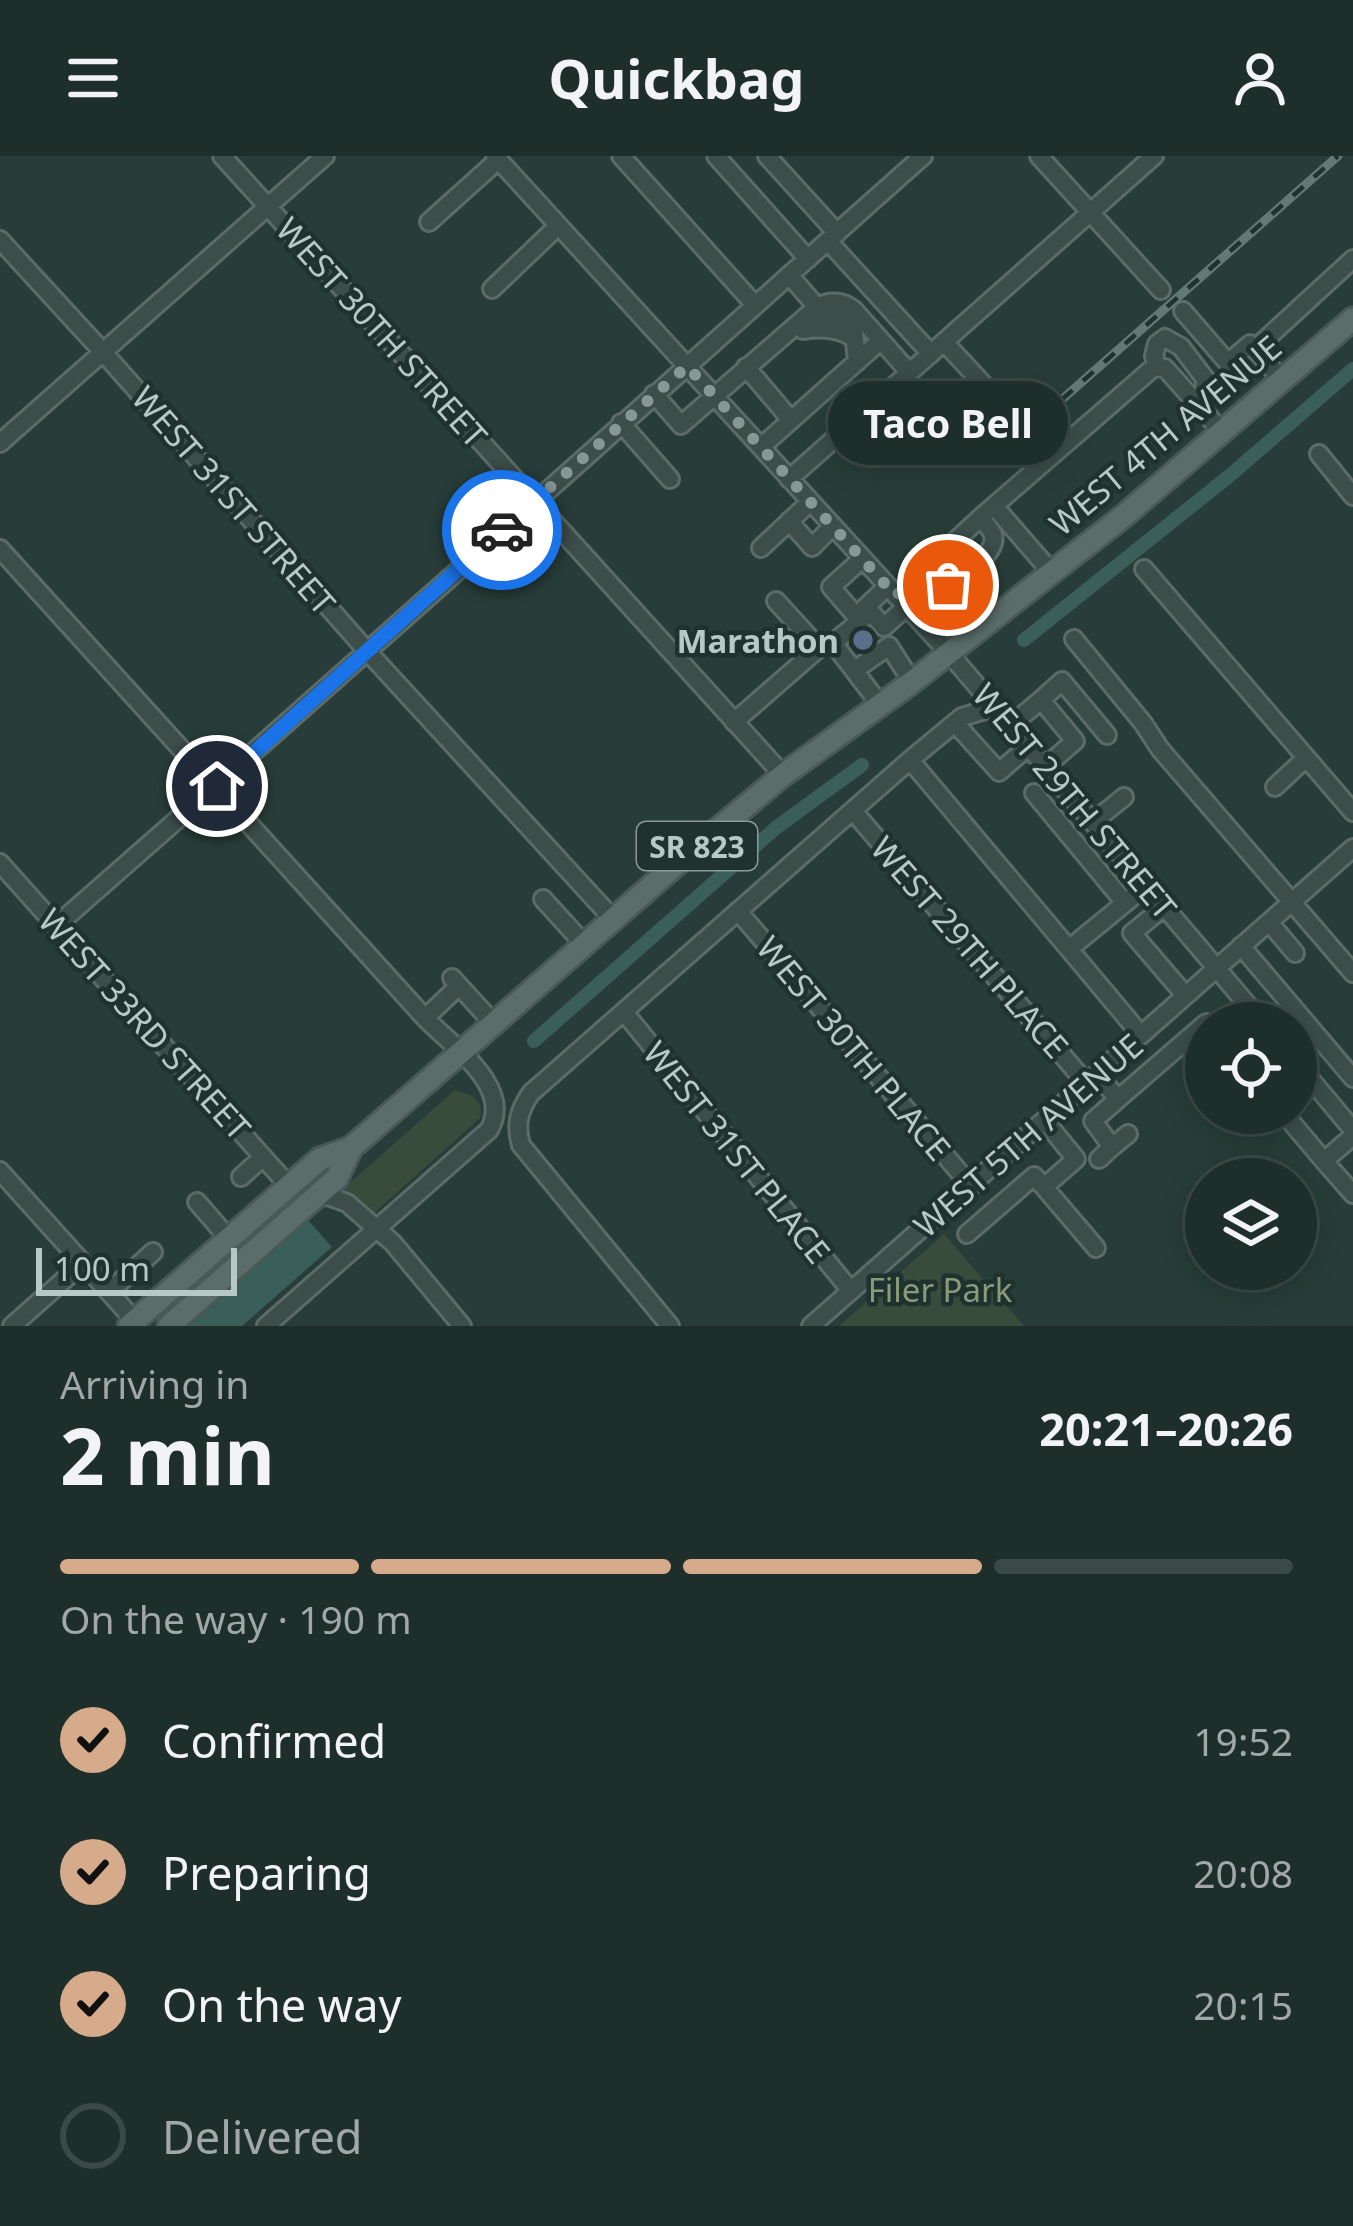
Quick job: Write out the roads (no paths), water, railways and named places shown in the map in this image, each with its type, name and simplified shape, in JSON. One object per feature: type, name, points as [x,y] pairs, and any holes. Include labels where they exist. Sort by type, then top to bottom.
[{"type":"main road","name":"WEST 4TH AVENUE","points":[[134,1324],[320,1159],[351,1148],[783,775],[1052,573],[1353,319]]},
{"type":"main road","name":"WEST 4TH AVENUE","points":[[170,1326],[337,1178],[351,1148]]},
{"type":"street","name":"WEST 30TH STREET","points":[[223,156],[783,775]]},
{"type":"street","points":[[0,443],[325,156]]},
{"type":"street","points":[[621,156],[755,305]]},
{"type":"street","points":[[716,156],[808,259]]},
{"type":"street","points":[[767,156],[832,237],[938,348],[997,399]]},
{"type":"street","points":[[57,925],[923,156]]},
{"type":"street","points":[[1040,156],[1161,290]]},
{"type":"street","points":[[789,479],[1154,156]]},
{"type":"street","points":[[429,222],[496,158]]},
{"type":"street","name":"WEST 29TH STREET","points":[[496,158],[949,653],[1245,1002]]},
{"type":"street","points":[[492,289],[558,226]]},
{"type":"street","name":"WEST 31ST STREET","points":[[0,240],[613,919]]},
{"type":"street","points":[[1255,350],[1353,259]]},
{"type":"street","points":[[789,275],[817,307]]},
{"type":"street","points":[[654,394],[681,425],[817,307],[835,302],[847,304],[910,373]]},
{"type":"street","points":[[1183,311],[1228,363],[1250,344],[1282,381]]},
{"type":"street","points":[[746,367],[766,362],[802,330],[815,328],[854,338],[856,362]]},
{"type":"street","points":[[1157,366],[1157,344],[1166,338],[1176,342],[1206,380],[1204,393],[1196,401]]},
{"type":"street","points":[[761,447],[880,341]]},
{"type":"street","points":[[1157,366],[1165,368],[1223,433]]},
{"type":"street","points":[[734,722],[856,616],[896,597],[1157,366]]},
{"type":"street","points":[[746,367],[791,419]]},
{"type":"street","points":[[872,406],[898,435],[918,418],[891,388]]},
{"type":"street","points":[[621,423],[670,479]]},
{"type":"street","points":[[1319,454],[1353,496]]},
{"type":"street","points":[[761,548],[810,502]]},
{"type":"street","points":[[922,571],[944,586],[988,554],[994,542],[987,512]]},
{"type":"street","points":[[987,512],[1052,573]]},
{"type":"street","points":[[789,521],[812,547],[833,526]]},
{"type":"street","points":[[0,549],[494,1093],[496,1113],[489,1130],[266,1326]]},
{"type":"street","points":[[856,616],[831,587],[862,559]]},
{"type":"street","points":[[1144,569],[1353,812]]},
{"type":"street","points":[[852,659],[882,636],[896,597]]},
{"type":"street","points":[[776,601],[819,648]]},
{"type":"street","points":[[879,704],[852,659],[833,643],[871,612],[911,682]]},
{"type":"street","points":[[1075,639],[1160,749],[1353,973]]},
{"type":"street","points":[[1011,725],[1063,681],[1107,735]]},
{"type":"street","points":[[1041,700],[1075,741],[1046,766]]},
{"type":"street","points":[[670,1326],[521,1145],[516,1130],[519,1115],[531,1093],[910,760],[967,715],[995,706]]},
{"type":"street","points":[[955,723],[999,772],[1029,746]]},
{"type":"street","points":[[1275,787],[1306,758]]},
{"type":"street","points":[[910,760],[1141,1035]]},
{"type":"street","points":[[1034,793],[1125,903]]},
{"type":"street","points":[[1093,822],[1124,796]]},
{"type":"street","name":"WEST 29TH PLACE","points":[[853,811],[1092,1079],[1118,1099]]},
{"type":"street","name":"WEST 5TH AVENUE","points":[[811,1326],[1353,848]]},
{"type":"street","name":"WEST 33RD STREET","points":[[0,863],[289,1186]]},
{"type":"street","points":[[1069,949],[1147,885]]},
{"type":"street","points":[[543,899],[584,944]]},
{"type":"street","points":[[1165,907],[1132,933],[1185,995]]},
{"type":"street","name":"WEST 30TH PLACE","points":[[738,911],[971,1186]]},
{"type":"street","points":[[1269,922],[1295,952]]},
{"type":"street","points":[[1241,946],[1353,1078]]},
{"type":"street","points":[[425,1018],[456,982],[494,1022]]},
{"type":"street","name":"WEST 31ST PLACE","points":[[624,1012],[851,1292]]},
{"type":"street","points":[[1128,1134],[1106,1153],[1093,1121],[1185,1041]]},
{"type":"street","points":[[1317,1085],[1351,1123],[1324,1161]]},
{"type":"street","points":[[1044,1187],[1076,1159],[1045,1121]]},
{"type":"street","points":[[1301,1134],[1353,1194]]},
{"type":"street","points":[[241,1177],[263,1157]]},
{"type":"street","points":[[0,1171],[134,1324]]},
{"type":"street","points":[[967,1234],[1034,1176],[1096,1248]]},
{"type":"street","points":[[315,1197],[346,1203],[393,1243],[462,1326]]},
{"type":"street","points":[[197,1202],[229,1239]]},
{"type":"street","points":[[109,1292],[153,1252]]},
{"type":"street","points":[[20,1323],[83,1263]]},
{"type":"water","points":[[308,1220],[332,1247],[242,1326],[189,1326]]},
{"type":"waterway","points":[[1024,640],[1228,477],[1353,369]]},
{"type":"waterway","points":[[534,1041],[777,827],[862,765]]},
{"type":"tunnel","points":[[856,649],[874,634]]},
{"type":"railway","points":[[999,455],[1338,156]]},
{"type":"place","name":"Taco Bell","points":[[948,585]]},
{"type":"place","name":"Marathon","points":[[863,640]]},
{"type":"park label","name":"Filer Park","points":[[940,1289]]}]
